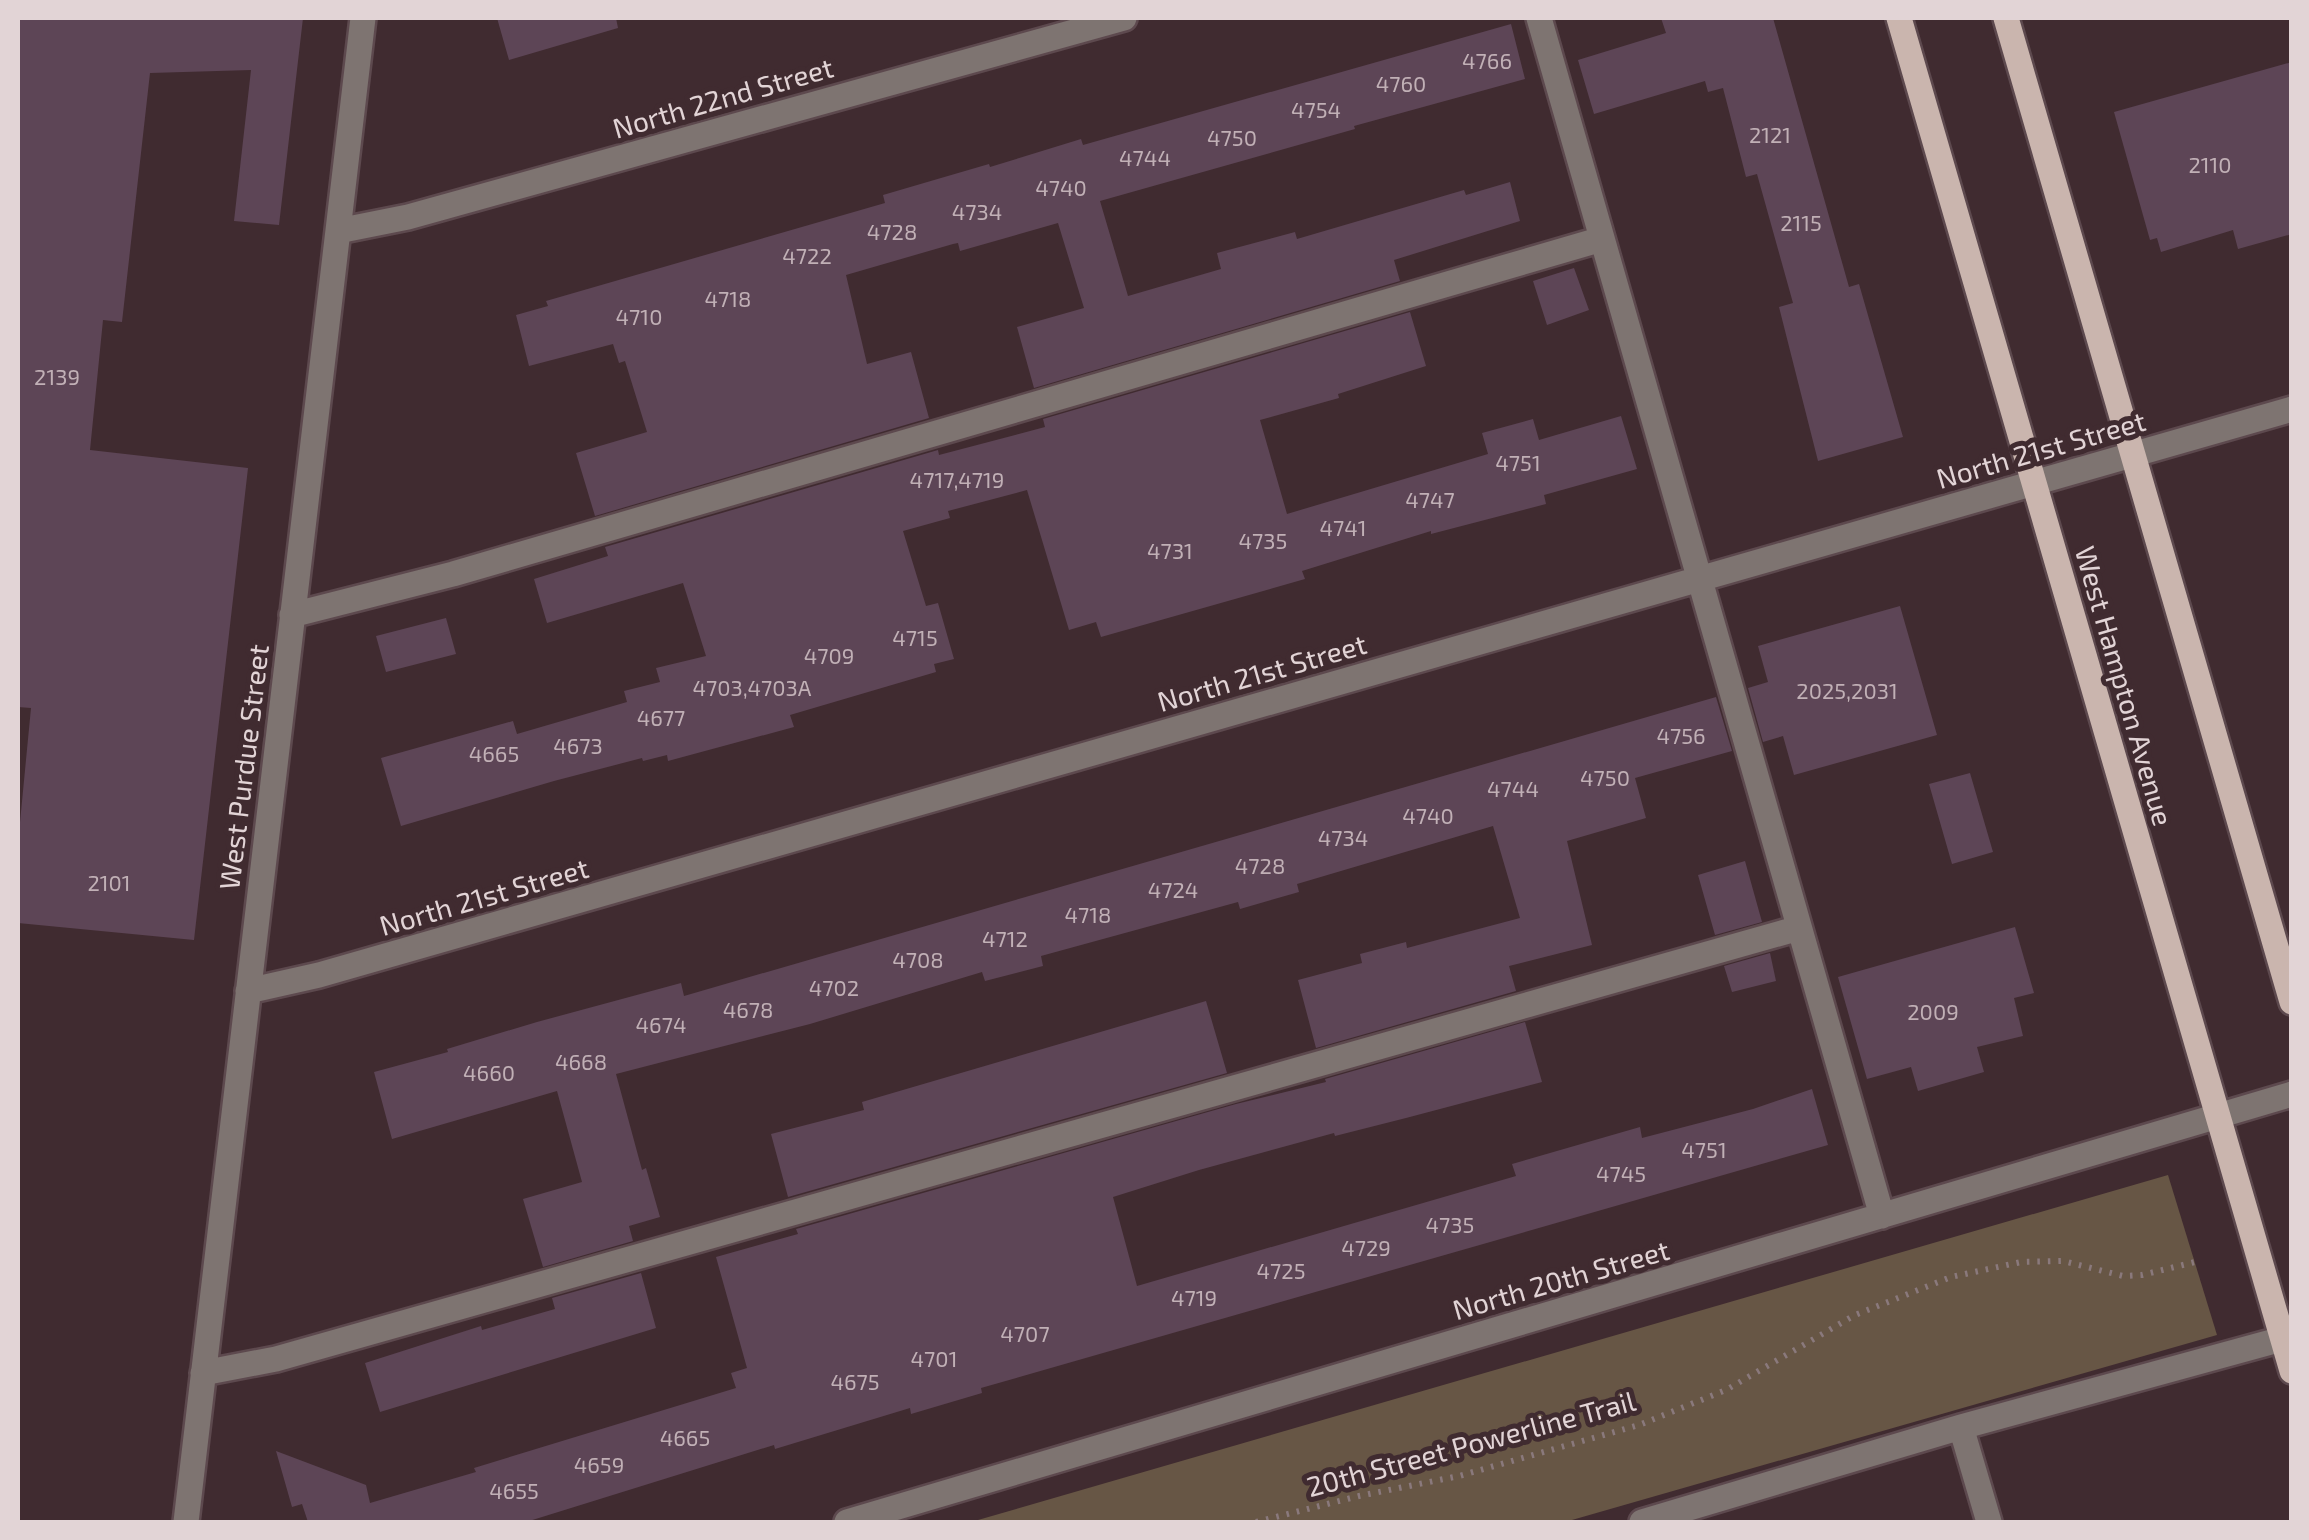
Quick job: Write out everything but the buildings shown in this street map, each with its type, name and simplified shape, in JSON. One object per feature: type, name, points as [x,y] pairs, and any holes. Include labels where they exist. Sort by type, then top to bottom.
[{"type":"main road","name":"West Hampton Avenue","points":[[1900,18],[2218,1116],[2287,1336],[2292,1371]]},
{"type":"main road","points":[[2006,18],[2292,1002]]},
{"type":"street","name":"West Purdue Street","points":[[186,1522],[362,18]]},
{"type":"street","name":"North 22nd Street","points":[[338,230],[408,217],[1124,18]]},
{"type":"street","points":[[1539,18],[1882,1216]]},
{"type":"street","points":[[292,615],[453,574],[1602,239]]},
{"type":"street","name":"North 21st Street","points":[[248,990],[319,975],[2292,410]]},
{"type":"street","points":[[203,1373],[295,1354],[1799,928]]},
{"type":"street","name":"North 20th Street","points":[[847,1522],[2292,1094]]},
{"type":"street","points":[[1642,1522],[1962,1426],[2287,1336]]},
{"type":"street","points":[[1962,1426],[1989,1522]]},
{"type":"path","name":"20th Street Powerline Trail","points":[[1256,1522],[1458,1476],[1640,1425],[1726,1390],[1854,1314],[1951,1277],[2021,1262],[2063,1261],[2123,1276],[2142,1276],[2200,1261]]},
{"type":"shaded area","points":[[2168,1175],[2217,1335],[1565,1522],[971,1522]]}]
